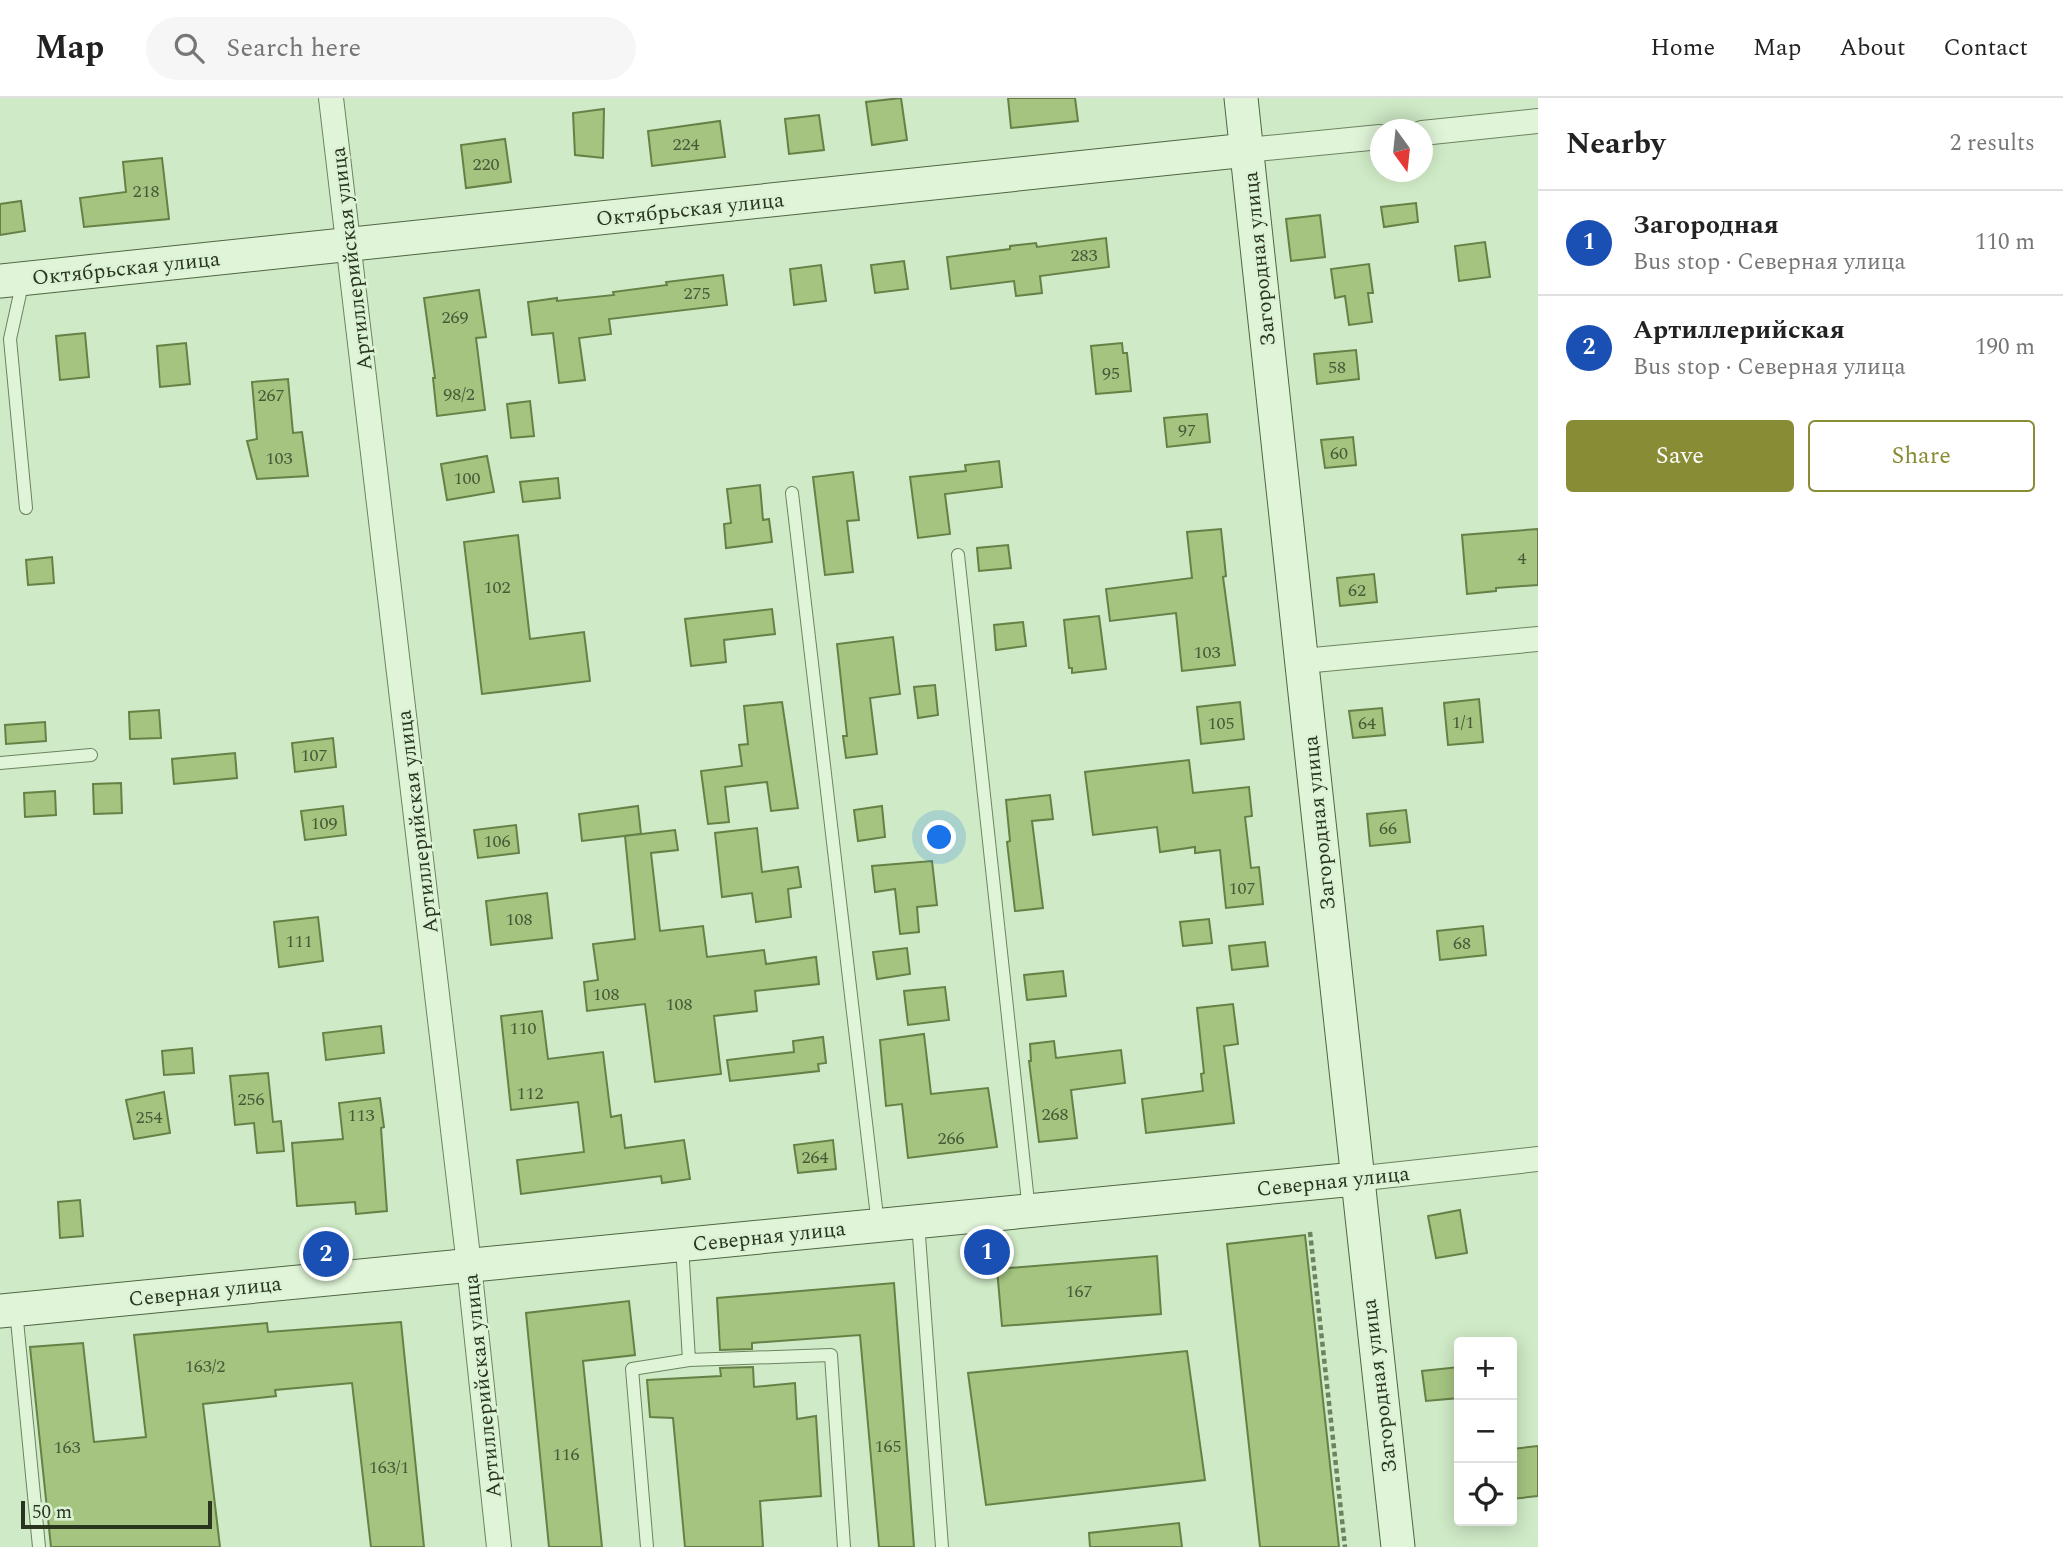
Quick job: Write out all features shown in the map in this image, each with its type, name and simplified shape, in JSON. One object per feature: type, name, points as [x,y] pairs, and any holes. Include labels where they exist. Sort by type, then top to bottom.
[{"type":"main road","name":"Загородная улица","points":[[1241,98],[1356,1179],[1398,1547]]},
{"type":"main road","name":"Октябрьская улица","points":[[12,279],[350,246],[1247,150]]},
{"type":"main road","name":"Северная улица","points":[[8,1311],[1356,1179]]},
{"type":"street","name":"Артиллерийская улица","points":[[331,98],[469,1265],[499,1547]]},
{"type":"street","points":[[1433,132],[1538,121]]},
{"type":"street","name":"Октябрьская улица","points":[[1247,150],[1370,138]]},
{"type":"street","points":[[1303,662],[1538,639]]},
{"type":"street","name":"Северная улица","points":[[1356,1179],[1538,1159]]},
{"type":"lane","points":[[12,279],[5,340],[26,508]]},
{"type":"lane","points":[[792,493],[878,1226]]},
{"type":"lane","points":[[958,555],[1029,1211]]},
{"type":"lane","points":[[0,763],[91,755]]},
{"type":"lane","points":[[918,1222],[942,1547]]},
{"type":"lane","points":[[682,1245],[689,1360]]},
{"type":"lane","points":[[8,1311],[39,1547]]},
{"type":"lane","points":[[647,1547],[632,1368],[689,1360],[831,1355],[844,1547]]},
{"type":"path","points":[[1310,1232],[1345,1547]]},
{"type":"building","points":[[901,98],[907,140],[872,145],[866,102]]},
{"type":"building","points":[[1008,98],[1075,98],[1078,121],[1011,128]]},
{"type":"building","points":[[604,109],[603,158],[575,155],[573,113]]},
{"type":"building","points":[[819,115],[824,150],[789,154],[785,119]]},
{"type":"building","points":[[720,121],[725,157],[652,166],[648,131]]},
{"type":"building","points":[[505,139],[511,182],[466,188],[461,145]]},
{"type":"building","points":[[162,158],[169,219],[84,227],[80,198],[126,192],[123,162]]},
{"type":"building","points":[[21,201],[25,231],[0,235],[0,204]]},
{"type":"building","points":[[1416,203],[1418,222],[1384,227],[1381,207]]},
{"type":"building","points":[[1320,215],[1325,257],[1291,261],[1286,219]]},
{"type":"building","points":[[1106,238],[1109,267],[1040,276],[1042,293],[1016,296],[1014,281],[951,289],[947,257],[1010,249],[1010,246],[1036,243],[1037,247]]},
{"type":"building","points":[[1485,242],[1490,277],[1459,281],[1455,246]]},
{"type":"building","points":[[904,261],[908,289],[875,293],[871,265]]},
{"type":"building","points":[[1369,264],[1373,293],[1368,293],[1372,322],[1349,325],[1345,296],[1335,298],[1331,269]]},
{"type":"building","points":[[821,265],[826,301],[794,305],[790,269]]},
{"type":"building","points":[[723,275],[727,305],[609,319],[611,334],[579,338],[585,380],[559,383],[553,333],[532,335],[528,302],[614,295],[613,292],[667,285],[666,282]]},
{"type":"building","points":[[479,290],[486,337],[476,338],[485,410],[437,416],[435,378],[424,298]]},
{"type":"building","points":[[85,333],[89,377],[60,380],[56,336]]},
{"type":"building","points":[[186,343],[190,384],[160,387],[157,346]]},
{"type":"building","points":[[1122,343],[1123,353],[1127,353],[1131,391],[1096,394],[1091,346]]},
{"type":"building","points":[[1356,350],[1359,379],[1317,384],[1314,354]]},
{"type":"building","points":[[288,379],[293,433],[302,432],[308,476],[257,479],[247,441],[257,439],[252,382]]},
{"type":"building","points":[[530,401],[534,436],[511,438],[507,404]]},
{"type":"building","points":[[1207,414],[1210,442],[1167,447],[1164,418]]},
{"type":"building","points":[[1353,437],[1356,465],[1325,468],[1321,440]]},
{"type":"building","points":[[487,456],[494,492],[447,500],[441,464]]},
{"type":"building","points":[[999,461],[1002,487],[945,494],[950,534],[918,538],[910,477],[966,471],[965,465]]},
{"type":"building","points":[[853,472],[859,520],[847,521],[853,572],[825,575],[813,477]]},
{"type":"building","points":[[558,478],[560,498],[523,502],[520,482]]},
{"type":"building","points":[[760,485],[763,520],[769,519],[772,542],[726,548],[724,524],[731,523],[727,489]]},
{"type":"building","points":[[1221,529],[1226,576],[1223,577],[1235,665],[1182,671],[1176,613],[1110,621],[1106,589],[1192,578],[1187,532]]},
{"type":"building","points":[[1538,529],[1538,585],[1496,588],[1496,591],[1467,594],[1462,535]]},
{"type":"building","points":[[518,535],[530,639],[584,632],[590,681],[482,694],[464,542]]},
{"type":"building","points":[[1008,545],[1011,568],[979,571],[977,548]]},
{"type":"building","points":[[52,557],[54,583],[28,585],[26,560]]},
{"type":"building","points":[[1374,574],[1377,602],[1340,606],[1337,578]]},
{"type":"building","points":[[772,609],[775,634],[724,640],[726,662],[691,666],[685,619]]},
{"type":"building","points":[[1099,616],[1106,669],[1072,673],[1072,668],[1069,668],[1064,620]]},
{"type":"building","points":[[1023,622],[1026,646],[996,650],[994,625]]},
{"type":"building","points":[[893,637],[900,694],[870,698],[877,754],[846,758],[843,736],[847,736],[837,644]]},
{"type":"building","points":[[935,685],[938,715],[918,718],[914,687]]},
{"type":"building","points":[[1479,699],[1483,742],[1448,745],[1444,703]]},
{"type":"building","points":[[782,702],[798,808],[771,811],[767,782],[725,787],[729,822],[708,824],[701,771],[742,766],[739,745],[748,744],[744,706]]},
{"type":"building","points":[[1240,702],[1244,739],[1201,744],[1197,707]]},
{"type":"building","points":[[1382,708],[1385,735],[1353,738],[1349,711]]},
{"type":"building","points":[[159,710],[161,738],[130,739],[129,712]]},
{"type":"building","points":[[45,722],[46,741],[6,744],[5,725]]},
{"type":"building","points":[[333,738],[336,767],[295,772],[292,743]]},
{"type":"building","points":[[235,753],[237,778],[174,784],[172,759]]},
{"type":"building","points":[[1189,760],[1193,793],[1249,787],[1252,816],[1245,817],[1251,868],[1259,867],[1263,904],[1226,908],[1220,850],[1195,853],[1195,847],[1160,852],[1157,827],[1093,835],[1085,772]]},
{"type":"building","points":[[121,783],[122,813],[94,814],[93,784]]},
{"type":"building","points":[[55,791],[56,815],[25,817],[24,793]]},
{"type":"building","points":[[1050,795],[1053,819],[1032,821],[1043,908],[1015,911],[1007,842],[1010,841],[1006,800]]},
{"type":"building","points":[[343,806],[346,835],[305,840],[301,811]]},
{"type":"building","points":[[638,806],[641,834],[582,841],[579,814]]},
{"type":"building","points":[[882,806],[885,837],[858,841],[854,810]]},
{"type":"building","points":[[1406,810],[1410,842],[1370,846],[1367,814]]},
{"type":"building","points":[[516,825],[519,853],[478,858],[474,830]]},
{"type":"building","points":[[757,828],[762,872],[798,867],[801,887],[788,889],[791,917],[756,922],[752,893],[722,897],[715,833]]},
{"type":"building","points":[[675,830],[678,850],[651,853],[660,931],[703,926],[707,957],[764,950],[766,964],[816,957],[819,984],[755,991],[757,1011],[714,1016],[721,1074],[655,1082],[645,1004],[587,1011],[584,982],[598,980],[593,944],[635,939],[625,836]]},
{"type":"building","points":[[932,861],[937,905],[917,907],[919,932],[900,934],[895,889],[875,892],[872,866]]},
{"type":"building","points":[[547,893],[552,938],[491,945],[486,901]]},
{"type":"building","points":[[318,917],[323,961],[279,967],[274,922]]},
{"type":"building","points":[[1209,919],[1212,943],[1183,946],[1180,922]]},
{"type":"building","points":[[1483,926],[1486,955],[1440,960],[1437,931]]},
{"type":"building","points":[[1265,942],[1268,966],[1232,970],[1229,946]]},
{"type":"building","points":[[907,948],[910,974],[877,979],[873,952]]},
{"type":"building","points":[[1063,971],[1066,996],[1027,1000],[1024,975]]},
{"type":"building","points":[[945,987],[949,1020],[908,1025],[904,991]]},
{"type":"building","points":[[1233,1004],[1238,1044],[1224,1046],[1234,1123],[1146,1133],[1142,1099],[1203,1091],[1201,1074],[1204,1073],[1197,1008]]},
{"type":"building","points":[[542,1011],[548,1059],[603,1052],[611,1117],[621,1115],[625,1148],[684,1140],[690,1179],[662,1183],[661,1176],[521,1194],[517,1160],[584,1152],[578,1102],[511,1110],[501,1016]]},
{"type":"building","points":[[381,1026],[384,1053],[326,1060],[323,1033]]},
{"type":"building","points":[[924,1034],[931,1094],[988,1088],[997,1147],[908,1158],[902,1104],[886,1106],[880,1040]]},
{"type":"building","points":[[823,1037],[826,1063],[818,1064],[819,1071],[730,1081],[727,1060],[794,1052],[793,1041]]},
{"type":"building","points":[[1054,1041],[1056,1058],[1121,1050],[1125,1083],[1071,1090],[1077,1138],[1039,1142],[1029,1061],[1030,1044]]},
{"type":"building","points":[[192,1048],[194,1073],[164,1075],[162,1051]]},
{"type":"building","points":[[268,1073],[273,1122],[281,1121],[284,1151],[257,1153],[254,1123],[235,1125],[230,1076]]},
{"type":"building","points":[[164,1092],[170,1133],[134,1139],[126,1100]]},
{"type":"building","points":[[380,1098],[384,1127],[381,1128],[387,1211],[356,1214],[355,1202],[297,1206],[292,1143],[343,1139],[339,1103]]},
{"type":"building","points":[[833,1140],[836,1169],[798,1173],[794,1145]]},
{"type":"building","points":[[80,1200],[83,1236],[60,1238],[58,1202]]},
{"type":"building","points":[[1460,1210],[1467,1253],[1436,1258],[1428,1216]]},
{"type":"building","points":[[1305,1235],[1339,1547],[1260,1547],[1227,1244]]},
{"type":"building","points":[[1157,1256],[1161,1314],[1002,1326],[997,1269]]},
{"type":"building","points":[[894,1283],[914,1547],[879,1547],[860,1335],[752,1343],[752,1349],[720,1350],[717,1298]]},
{"type":"building","points":[[629,1301],[635,1355],[583,1361],[602,1547],[549,1547],[526,1313]]},
{"type":"building","points":[[401,1322],[424,1547],[371,1547],[352,1383],[275,1390],[276,1396],[203,1404],[220,1547],[51,1547],[30,1347],[83,1343],[94,1442],[146,1437],[134,1335],[267,1323],[268,1332]]},
{"type":"building","points":[[1187,1351],[1205,1480],[986,1505],[968,1373]]},
{"type":"building","points":[[753,1367],[754,1387],[795,1383],[797,1419],[816,1416],[821,1496],[760,1501],[763,1547],[685,1547],[673,1418],[650,1417],[647,1380],[721,1376],[720,1368]]},
{"type":"building","points":[[1454,1368],[1454,1398],[1426,1401],[1422,1371]]},
{"type":"building","points":[[1538,1446],[1538,1496],[1517,1498],[1517,1448]]},
{"type":"building","points":[[1179,1523],[1182,1547],[1090,1547],[1089,1533]]},
{"type":"place","name":"Загородная","points":[[987,1252]]},
{"type":"place","name":"Артиллерийская","points":[[326,1254]]}]
